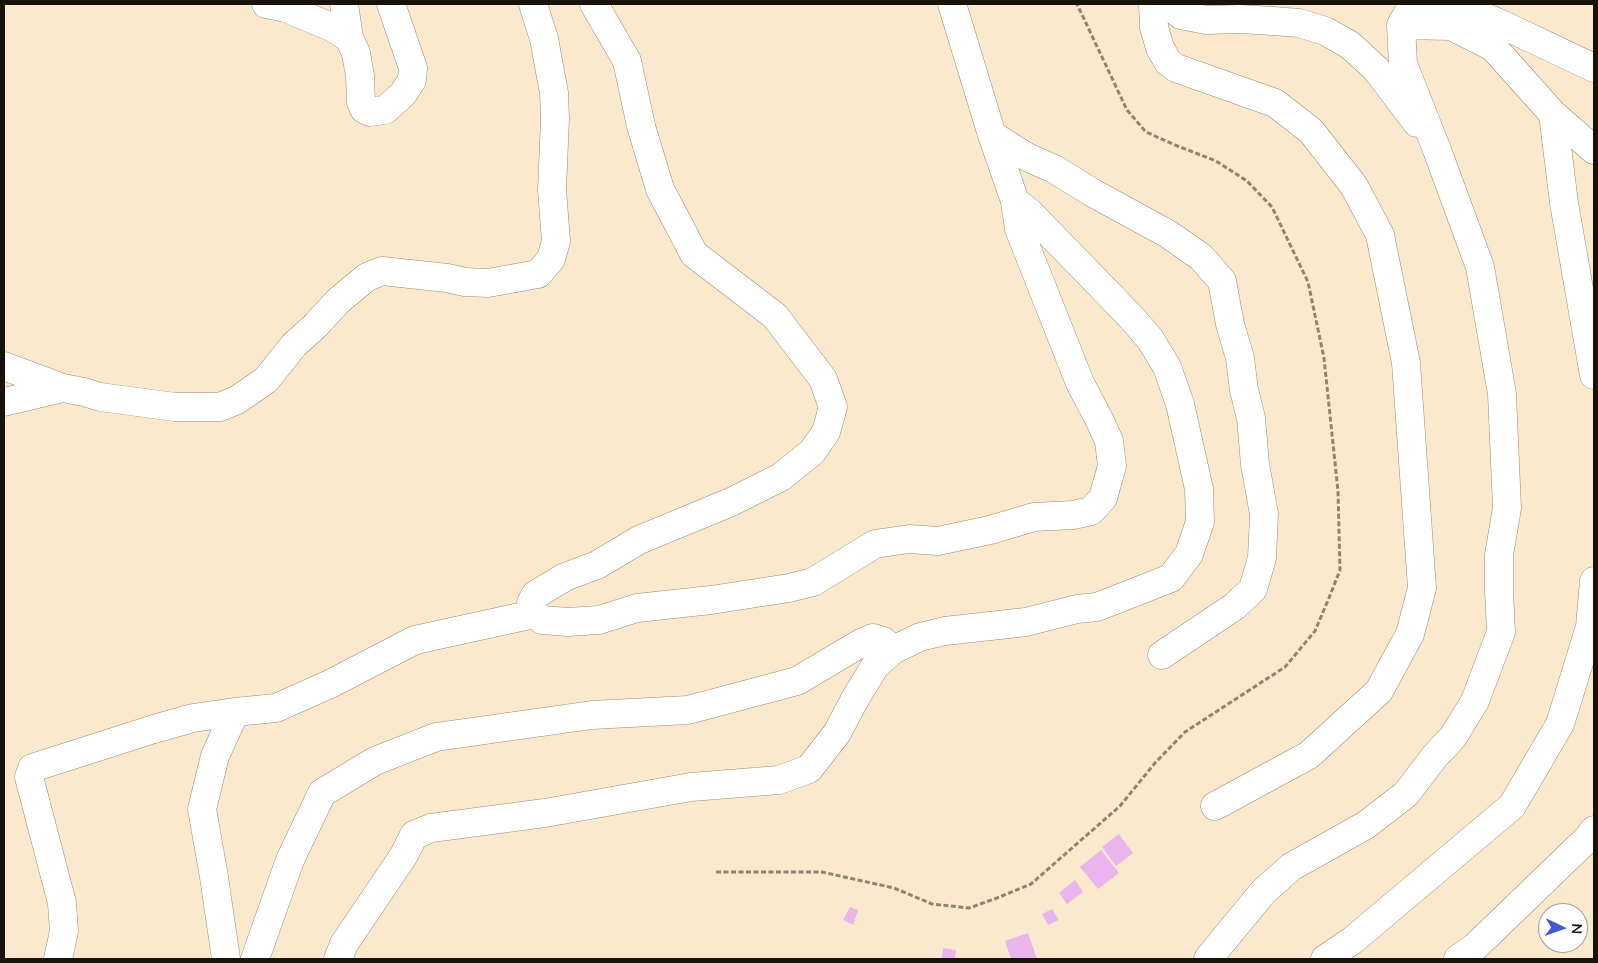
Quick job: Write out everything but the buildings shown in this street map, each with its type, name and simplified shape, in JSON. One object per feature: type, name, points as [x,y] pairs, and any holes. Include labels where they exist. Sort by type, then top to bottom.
[{"type":"street","points":[[266,4],[286,8],[331,27],[350,38]]},
{"type":"street","points":[[344,4],[350,38],[356,53],[360,76],[361,102],[364,109],[370,112],[385,110],[403,94],[412,80],[413,68],[391,4]]},
{"type":"street","points":[[4,366],[63,388],[100,397],[175,407],[220,407],[237,400],[266,380],[294,345],[338,301],[367,277],[382,271],[447,278],[465,282],[488,283],[538,274],[551,259],[556,241],[552,190],[555,118],[554,93],[544,39],[533,4]]},
{"type":"street","points":[[594,4],[627,62],[640,126],[660,190],[694,254],[775,316],[822,379],[833,407],[826,432],[812,452],[781,477],[731,502],[640,540],[597,565],[565,577],[534,595],[531,603],[534,614],[542,620],[568,622],[599,620],[637,608],[711,600],[789,588],[813,582],[875,544],[909,539],[938,541],[990,530],[1034,517],[1073,515],[1092,511],[1103,498],[1112,466],[1110,442],[1080,383],[1019,229],[1015,201],[992,135],[952,4]]},
{"type":"street","points":[[1153,4],[1154,27],[1160,48],[1168,62],[1176,68],[1275,103],[1311,131],[1354,186],[1380,235],[1407,373],[1422,588],[1410,634],[1378,691],[1309,755],[1215,806]]},
{"type":"street","points":[[1167,4],[1181,15],[1206,20],[1282,21],[1299,23],[1325,31],[1350,45],[1376,69],[1437,150]]},
{"type":"street","points":[[1208,959],[1262,892],[1291,867],[1366,825],[1406,794],[1435,756],[1453,737],[1476,701],[1501,632],[1498,591],[1499,555],[1507,508],[1502,394],[1480,266],[1403,64],[1401,25],[1410,9],[1423,4],[1444,4],[1467,10],[1499,23],[1594,68]]},
{"type":"street","points":[[1401,25],[1450,26],[1493,48],[1554,114],[1594,150]]},
{"type":"street","points":[[1554,114],[1564,203],[1594,375]]},
{"type":"street","points":[[992,135],[1027,157],[1054,169],[1093,193],[1168,234],[1201,257],[1222,281],[1230,324],[1240,358],[1244,390],[1251,418],[1255,464],[1264,514],[1262,558],[1253,589],[1235,606],[1162,655]]},
{"type":"street","points":[[338,959],[344,944],[404,855],[414,835],[431,828],[545,813],[691,787],[779,780],[809,769],[837,733],[855,698],[875,666],[893,650],[920,637],[945,631],[1026,622],[1077,609],[1097,607],[1171,578],[1189,554],[1200,522],[1199,489],[1180,404],[1167,367],[1150,338],[1130,316],[1030,213],[1015,201]]},
{"type":"street","points":[[4,402],[63,388]]},
{"type":"street","points":[[1325,959],[1353,940],[1512,806],[1560,724],[1590,627],[1594,581]]},
{"type":"street","points":[[58,959],[64,931],[62,903],[29,777],[32,768],[193,718],[276,708],[330,684],[415,640],[534,614]]},
{"type":"street","points":[[254,959],[290,860],[322,793],[375,762],[436,737],[592,716],[688,710],[797,681],[861,643],[873,638],[884,641],[893,650]]},
{"type":"street","points":[[226,959],[202,809],[215,756],[235,712]]},
{"type":"street","points":[[1458,959],[1475,947],[1594,830]]},
{"type":"path","points":[[716,872],[822,872],[894,888],[932,904],[969,908],[1031,884],[1120,806],[1155,763],[1185,732],[1284,667],[1315,631],[1329,598],[1340,570],[1338,491],[1324,358],[1308,282],[1272,208],[1247,181],[1216,161],[1146,132],[1127,110],[1077,4]]}]
